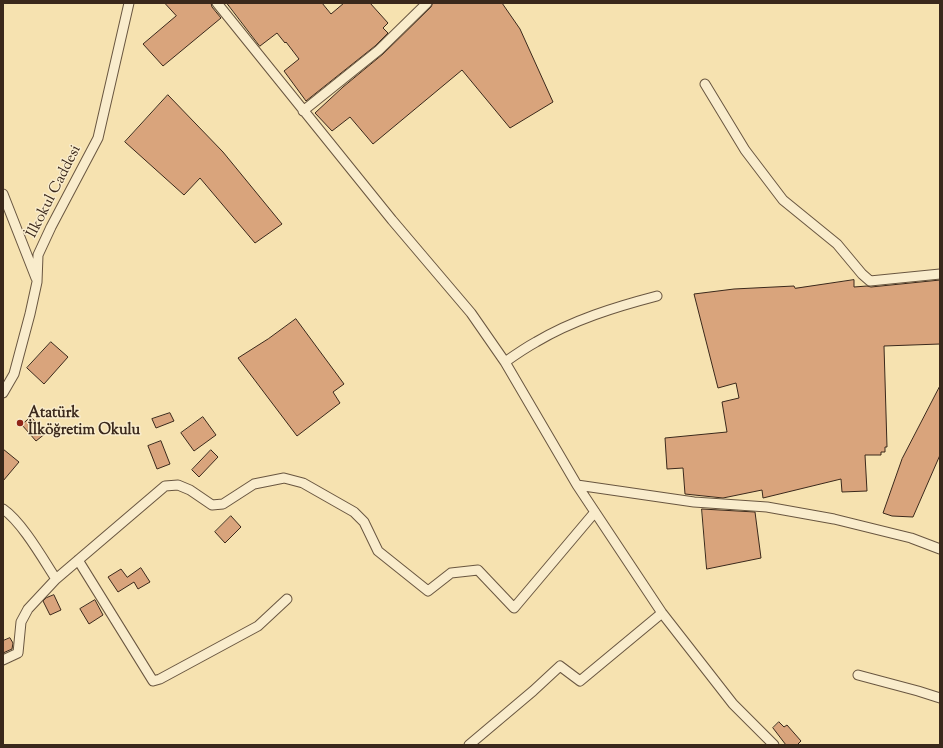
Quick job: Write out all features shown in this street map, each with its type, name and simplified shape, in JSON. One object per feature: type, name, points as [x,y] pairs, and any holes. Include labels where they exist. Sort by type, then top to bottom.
[{"type":"street","name":"İlkokul Caddesi","points":[[3,393],[14,374],[30,314],[37,282],[38,255],[51,227],[98,138],[129,3]]},
{"type":"street","points":[[217,3],[392,220],[471,313],[504,362],[577,485],[662,613],[732,704],[774,745]]},
{"type":"street","points":[[304,111],[379,50],[427,3]]},
{"type":"street","points":[[705,84],[745,150],[783,200],[837,244],[862,274],[870,281],[940,274]]},
{"type":"street","points":[[3,194],[37,282]]},
{"type":"street","points":[[504,362],[536,341],[568,326],[622,305],[657,296]]},
{"type":"street","points":[[3,660],[18,653],[21,622],[28,609],[56,579],[165,486],[178,485],[190,490],[212,504],[223,504],[254,484],[284,478],[303,483],[354,512],[364,522],[378,551],[428,591],[451,573],[478,570],[514,608],[595,512]]},
{"type":"street","points":[[577,485],[694,502],[767,507],[834,519],[911,538],[940,549]]},
{"type":"street","points":[[3,509],[12,515],[39,552],[56,579]]},
{"type":"street","points":[[78,560],[153,680],[160,679],[258,626],[287,599]]},
{"type":"street","points":[[469,745],[560,666],[580,681],[662,613]]},
{"type":"street","points":[[858,675],[940,698]]},
{"type":"building","points":[[165,3],[211,3],[212,7],[221,18],[163,66],[143,44],[176,16]]},
{"type":"building","points":[[227,3],[322,3],[331,14],[344,3],[370,3],[388,23],[383,28],[388,33],[375,46],[306,101],[284,71],[299,59],[286,42],[285,43],[277,33],[260,46]]},
{"type":"building","points":[[433,3],[502,3],[520,29],[553,102],[510,128],[462,70],[373,144],[350,117],[332,131],[315,113],[343,87],[383,54],[431,7]]},
{"type":"building","points":[[168,95],[223,152],[282,224],[255,243],[200,178],[184,195],[125,142]]},
{"type":"building","points":[[854,280],[854,287],[871,287],[940,280],[940,344],[884,346],[887,447],[885,447],[885,452],[881,452],[881,455],[865,455],[867,491],[842,492],[841,479],[763,498],[762,490],[723,498],[685,494],[683,468],[667,469],[665,438],[727,432],[722,402],[739,398],[736,383],[718,388],[694,294],[734,289],[794,286],[795,288]]},
{"type":"building","points":[[296,319],[344,384],[333,392],[340,403],[297,436],[238,358]]},
{"type":"building","points":[[51,342],[68,357],[44,384],[27,368]]},
{"type":"building","points":[[940,386],[940,455],[913,517],[892,516],[883,513],[902,459]]},
{"type":"building","points":[[170,413],[174,421],[156,428],[152,419]]},
{"type":"building","points":[[31,417],[46,433],[36,441],[22,425]]},
{"type":"building","points":[[203,417],[216,435],[194,451],[181,433]]},
{"type":"building","points":[[161,441],[170,464],[157,469],[148,446]]},
{"type":"building","points":[[3,449],[19,462],[3,481]]},
{"type":"building","points":[[211,450],[218,457],[199,477],[192,470]]},
{"type":"building","points":[[702,509],[755,512],[761,558],[707,569]]},
{"type":"building","points":[[231,516],[241,527],[225,543],[215,532]]},
{"type":"building","points":[[141,568],[150,582],[138,589],[134,582],[118,592],[108,577],[121,569],[127,577]]},
{"type":"building","points":[[54,595],[61,610],[50,615],[43,601]]},
{"type":"building","points":[[95,600],[103,615],[89,624],[80,609]]},
{"type":"building","points":[[10,638],[13,643],[12,649],[3,653],[3,641]]},
{"type":"building","points":[[779,722],[784,727],[787,725],[801,741],[797,745],[786,745],[773,728]]},
{"type":"place","name":"Atatürk İlköğretim Okulu","points":[[20,423]]}]
